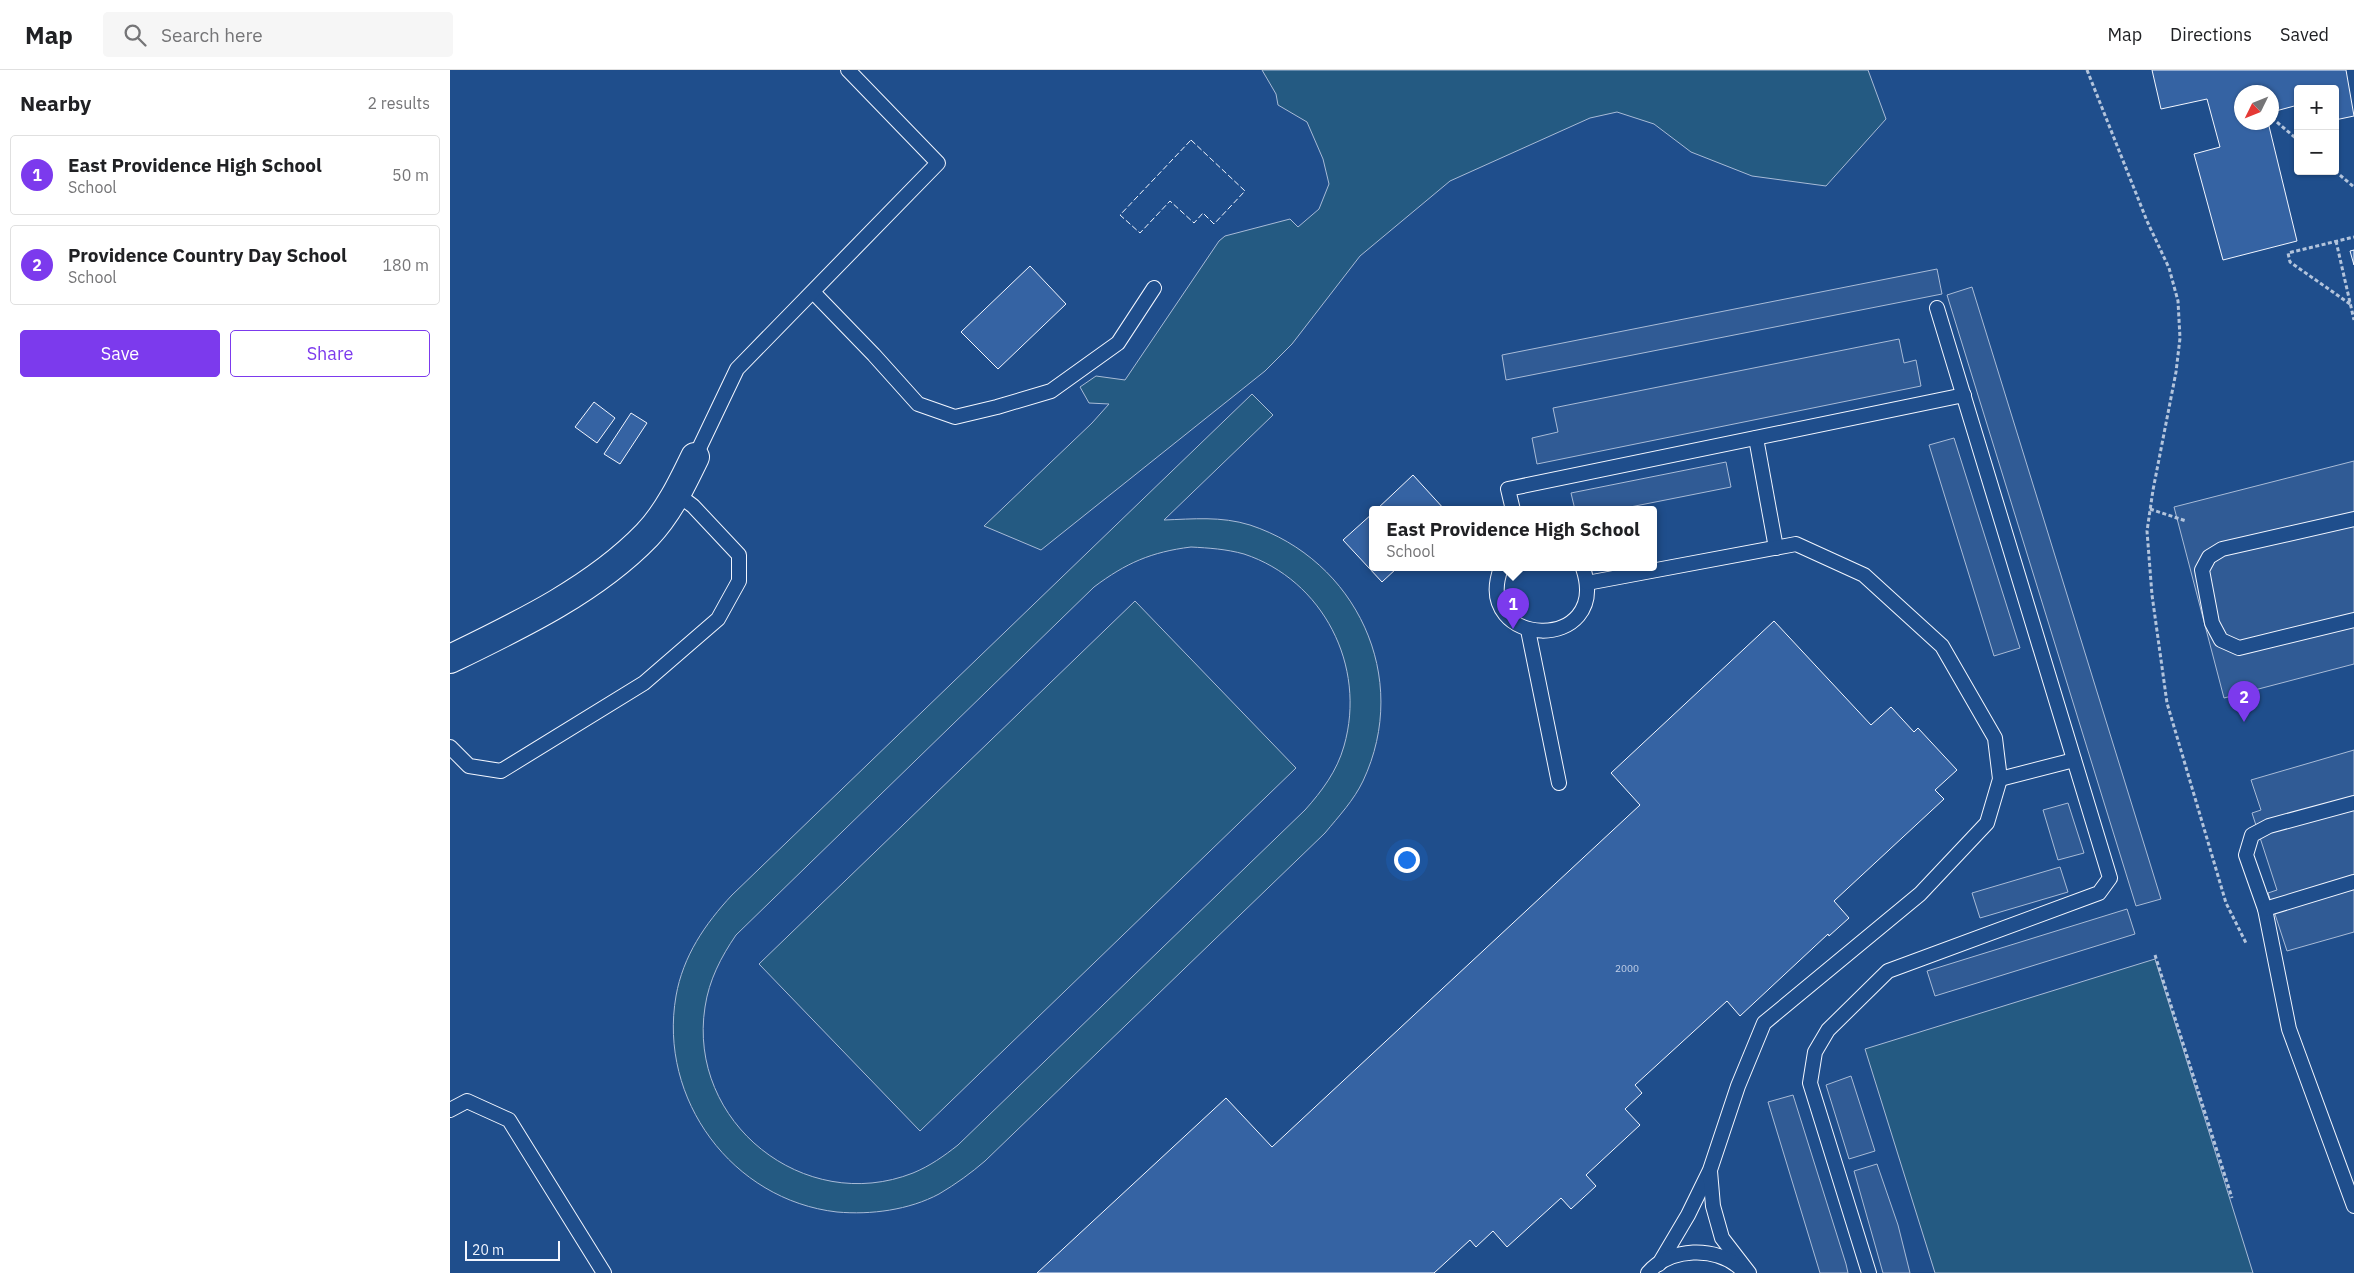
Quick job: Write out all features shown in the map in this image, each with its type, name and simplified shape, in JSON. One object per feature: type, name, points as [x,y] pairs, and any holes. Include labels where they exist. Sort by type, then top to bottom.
[{"type":"street","points":[[450,659],[508,632],[608,571],[648,534],[677,494],[695,457]]},
{"type":"lane","points":[[695,457],[737,369],[938,163],[848,70]]},
{"type":"lane","points":[[813,292],[918,404],[955,417],[1050,391],[1118,342],[1154,288]]},
{"type":"lane","points":[[1868,1273],[1810,1083],[1814,1052],[1828,1030],[1888,971],[2099,893],[2110,878],[1938,308]]},
{"type":"lane","points":[[1512,506],[1508,489],[1964,395]]},
{"type":"lane","points":[[1756,438],[1776,548]]},
{"type":"lane","points":[[450,747],[469,766],[501,771],[644,683],[718,619],[739,581],[739,555],[693,506],[677,494]]},
{"type":"lane","points":[[2354,519],[2222,549],[2209,557],[2202,570],[2212,623],[2222,640],[2239,648],[2354,620]]},
{"type":"lane","points":[[1654,1269],[1688,1215],[1710,1170],[1738,1086],[1764,1023],[1920,894],[1987,823],[2000,780],[1995,738],[1942,646],[1864,576],[1796,544],[1657,570]]},
{"type":"lane","points":[[1500,571],[1497,584],[1498,599],[1505,612],[1515,623],[1528,630],[1543,632],[1557,630],[1570,622],[1580,611],[1586,597],[1587,583],[1584,571]]},
{"type":"lane","points":[[1587,583],[1652,571]]},
{"type":"lane","points":[[1528,630],[1559,783]]},
{"type":"lane","points":[[2000,780],[2074,760]]},
{"type":"lane","points":[[2354,802],[2269,826],[2252,835],[2246,855],[2264,909],[2289,1029],[2354,1206]]},
{"type":"lane","points":[[2264,909],[2354,882]]},
{"type":"lane","points":[[450,1110],[467,1100],[509,1120],[604,1273]]},
{"type":"lane","points":[[1710,1170],[1713,1206],[1722,1238],[1748,1273]]},
{"type":"lane","points":[[1654,1269],[1670,1257],[1700,1252],[1715,1254],[1735,1263],[1748,1273]]},
{"type":"path","points":[[2087,70],[2147,222],[2169,268],[2178,301],[2180,338],[2176,372],[2147,531],[2152,595],[2168,703],[2226,903],[2247,945]]},
{"type":"path","points":[[2279,124],[2294,137]]},
{"type":"path","points":[[2339,174],[2354,186]]},
{"type":"path","points":[[2350,304],[2290,262],[2288,253],[2354,237]]},
{"type":"path","points":[[2336,242],[2354,320]]},
{"type":"path","points":[[2150,509],[2186,521]]},
{"type":"path","points":[[2155,955],[2232,1198]]},
{"type":"shaded area","points":[[1262,70],[1868,70],[1886,119],[1826,186],[1752,176],[1691,152],[1654,124],[1617,112],[1590,118],[1450,181],[1360,256],[1292,344],[1265,371],[1041,550],[984,526],[1092,423],[1109,404],[1089,403],[1080,387],[1096,376],[1125,380],[1219,241],[1225,236],[1290,219],[1298,227],[1319,209],[1329,184],[1323,159],[1307,122],[1278,105],[1276,94]]},
{"type":"shaded area","points":[[1937,269],[1942,294],[1506,380],[1502,355]]},
{"type":"shaded area","points":[[1972,287],[2161,899],[2136,906],[1947,295]]},
{"type":"shaded area","points":[[1899,339],[1904,363],[1916,360],[1921,386],[1537,464],[1532,438],[1558,432],[1553,408]]},
{"type":"shaded area","points":[[1252,394],[1273,415],[1164,520],[1218,519],[1250,525],[1287,542],[1319,565],[1345,594],[1365,627],[1377,664],[1381,702],[1377,742],[1363,781],[1351,801],[1325,833],[985,1161],[939,1194],[903,1208],[863,1213],[837,1212],[799,1203],[765,1188],[735,1166],[710,1138],[691,1106],[679,1072],[673,1034],[676,996],[684,967],[704,929],[732,895]],"holes":[[[1191,547],[1244,554],[1272,566],[1296,584],[1316,605],[1332,630],[1343,657],[1349,686],[1350,716],[1341,755],[1323,788],[1305,810],[958,1145],[937,1160],[913,1173],[872,1183],[832,1181],[795,1170],[761,1149],[734,1121],[715,1088],[704,1049],[705,1007],[709,987],[725,952],[736,935],[1094,587],[1117,571],[1140,560],[1163,552]]]},
{"type":"shaded area","points":[[1954,438],[2020,648],[1994,656],[1929,445]]},
{"type":"shaded area","points":[[2354,461],[2354,664],[2224,698],[2174,507]]},
{"type":"shaded area","points":[[1726,462],[1731,487],[1635,506],[1574,506],[1571,493]]},
{"type":"shaded area","points":[[1135,601],[1296,768],[920,1131],[759,964]]},
{"type":"shaded area","points":[[2354,750],[2354,932],[2287,951],[2268,893],[2277,890],[2252,813],[2261,810],[2251,780]]},
{"type":"shaded area","points":[[2068,803],[2084,853],[2058,860],[2043,810]]},
{"type":"shaded area","points":[[2060,867],[2068,892],[1980,918],[1972,893]]},
{"type":"shaded area","points":[[2127,909],[2135,934],[1935,996],[1927,971]]},
{"type":"shaded area","points":[[2155,959],[2253,1273],[1935,1273],[1865,1049]]},
{"type":"shaded area","points":[[1851,1076],[1875,1151],[1849,1159],[1826,1085]]},
{"type":"shaded area","points":[[1793,1095],[1848,1273],[1820,1273],[1768,1102]]},
{"type":"shaded area","points":[[1877,1164],[1898,1225],[1910,1273],[1883,1273],[1854,1171]]},
{"type":"building","points":[[2152,70],[2346,70],[2354,116],[2339,119],[2339,85],[2294,85],[2294,106],[2279,110],[2279,85],[2234,85],[2234,130],[2270,130],[2297,241],[2223,260],[2194,154],[2220,147],[2207,99],[2161,109]]},
{"type":"building","points":[[2354,250],[2354,265],[2350,251]]},
{"type":"building","points":[[1030,266],[1066,304],[998,369],[961,332]]},
{"type":"building","points":[[594,402],[615,418],[597,443],[575,427]]},
{"type":"building","points":[[631,413],[647,423],[620,464],[604,454]]},
{"type":"building","points":[[1413,475],[1441,506],[1380,506]]},
{"type":"building","points":[[1369,517],[1369,568],[1343,540]]},
{"type":"building","points":[[1372,571],[1394,571],[1382,582]]},
{"type":"building","points":[[1774,621],[1871,725],[1891,707],[1914,732],[1918,728],[1957,770],[1935,790],[1944,799],[1834,901],[1849,918],[1829,936],[1828,934],[1740,1016],[1727,1001],[1635,1085],[1642,1093],[1625,1109],[1640,1125],[1586,1175],[1596,1186],[1571,1209],[1561,1198],[1507,1247],[1493,1231],[1476,1247],[1470,1240],[1434,1273],[1037,1273],[1226,1098],[1272,1147],[1640,805],[1611,773]]},
{"type":"fence","points":[[1191,140],[1245,191],[1214,224],[1203,213],[1194,223],[1170,201],[1140,233],[1120,215],[1191,140]]},
{"type":"place","name":"East Providence High School","points":[[1513,629]]},
{"type":"place","name":"Providence Country Day School","points":[[2244,722]]}]
